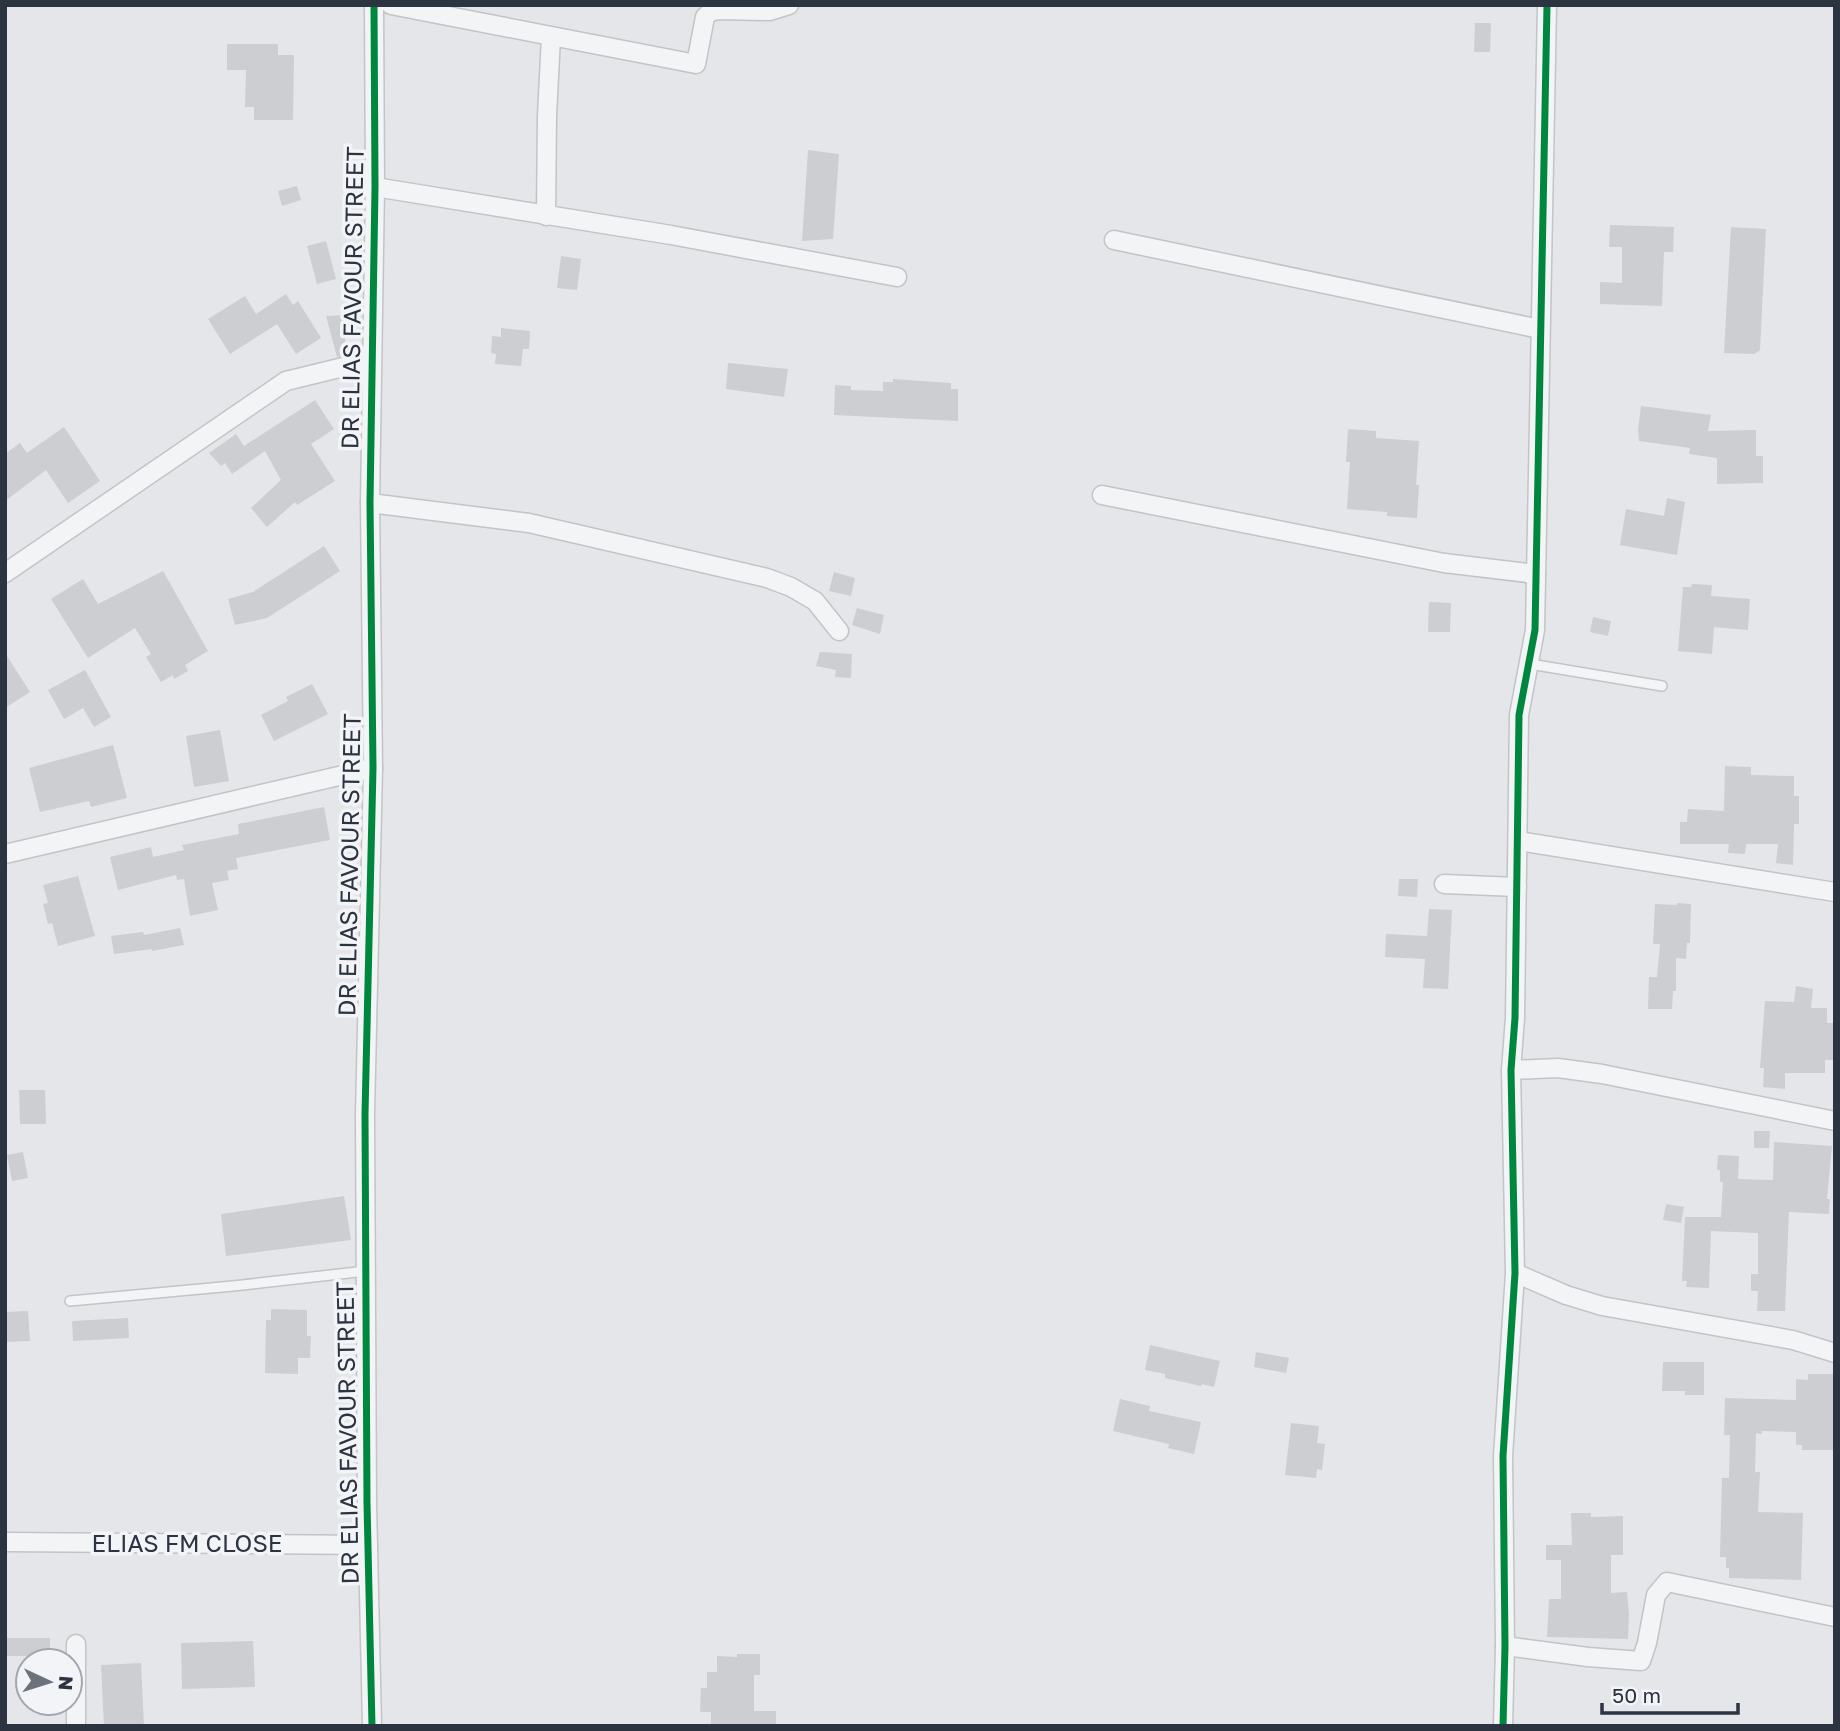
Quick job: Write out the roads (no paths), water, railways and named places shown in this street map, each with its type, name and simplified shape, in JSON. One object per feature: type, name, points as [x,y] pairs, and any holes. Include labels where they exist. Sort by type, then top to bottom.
[{"type":"street","name":"DR ELIAS FAVOUR STREET","points":[[372,1726],[368,1545],[366,1059],[373,768],[370,503],[374,5]]},
{"type":"street","points":[[391,5],[696,65],[705,17],[710,12],[769,11],[789,5]]},
{"type":"street","points":[[1503,1726],[1503,1456],[1515,1273],[1511,1070],[1515,1018],[1519,715],[1535,630],[1546,5]]},
{"type":"street","points":[[546,216],[551,37]]},
{"type":"street","points":[[374,187],[671,235],[897,277]]},
{"type":"street","points":[[1114,240],[1540,329]]},
{"type":"street","points":[[5,573],[286,381],[372,360]]},
{"type":"street","points":[[1102,495],[1444,563],[1536,574]]},
{"type":"street","points":[[370,503],[528,523],[767,578],[791,587],[815,601],[839,631]]},
{"type":"street","points":[[5,854],[373,768]]},
{"type":"street","points":[[1518,841],[1835,892]]},
{"type":"street","points":[[1444,884],[1517,887]]},
{"type":"street","points":[[1511,1070],[1558,1068],[1602,1074],[1835,1121]]},
{"type":"street","points":[[1515,1273],[1566,1295],[1602,1306],[1793,1340],[1835,1353]]},
{"type":"street","name":"ELIAS FM CLOSE","points":[[5,1542],[368,1545]]},
{"type":"street","points":[[1505,1646],[1641,1661],[1656,1595],[1667,1582],[1835,1617]]},
{"type":"street","points":[[76,1644],[76,1726]]},
{"type":"lane","points":[[1530,664],[1662,686]]},
{"type":"lane","points":[[70,1301],[366,1271]]}]
